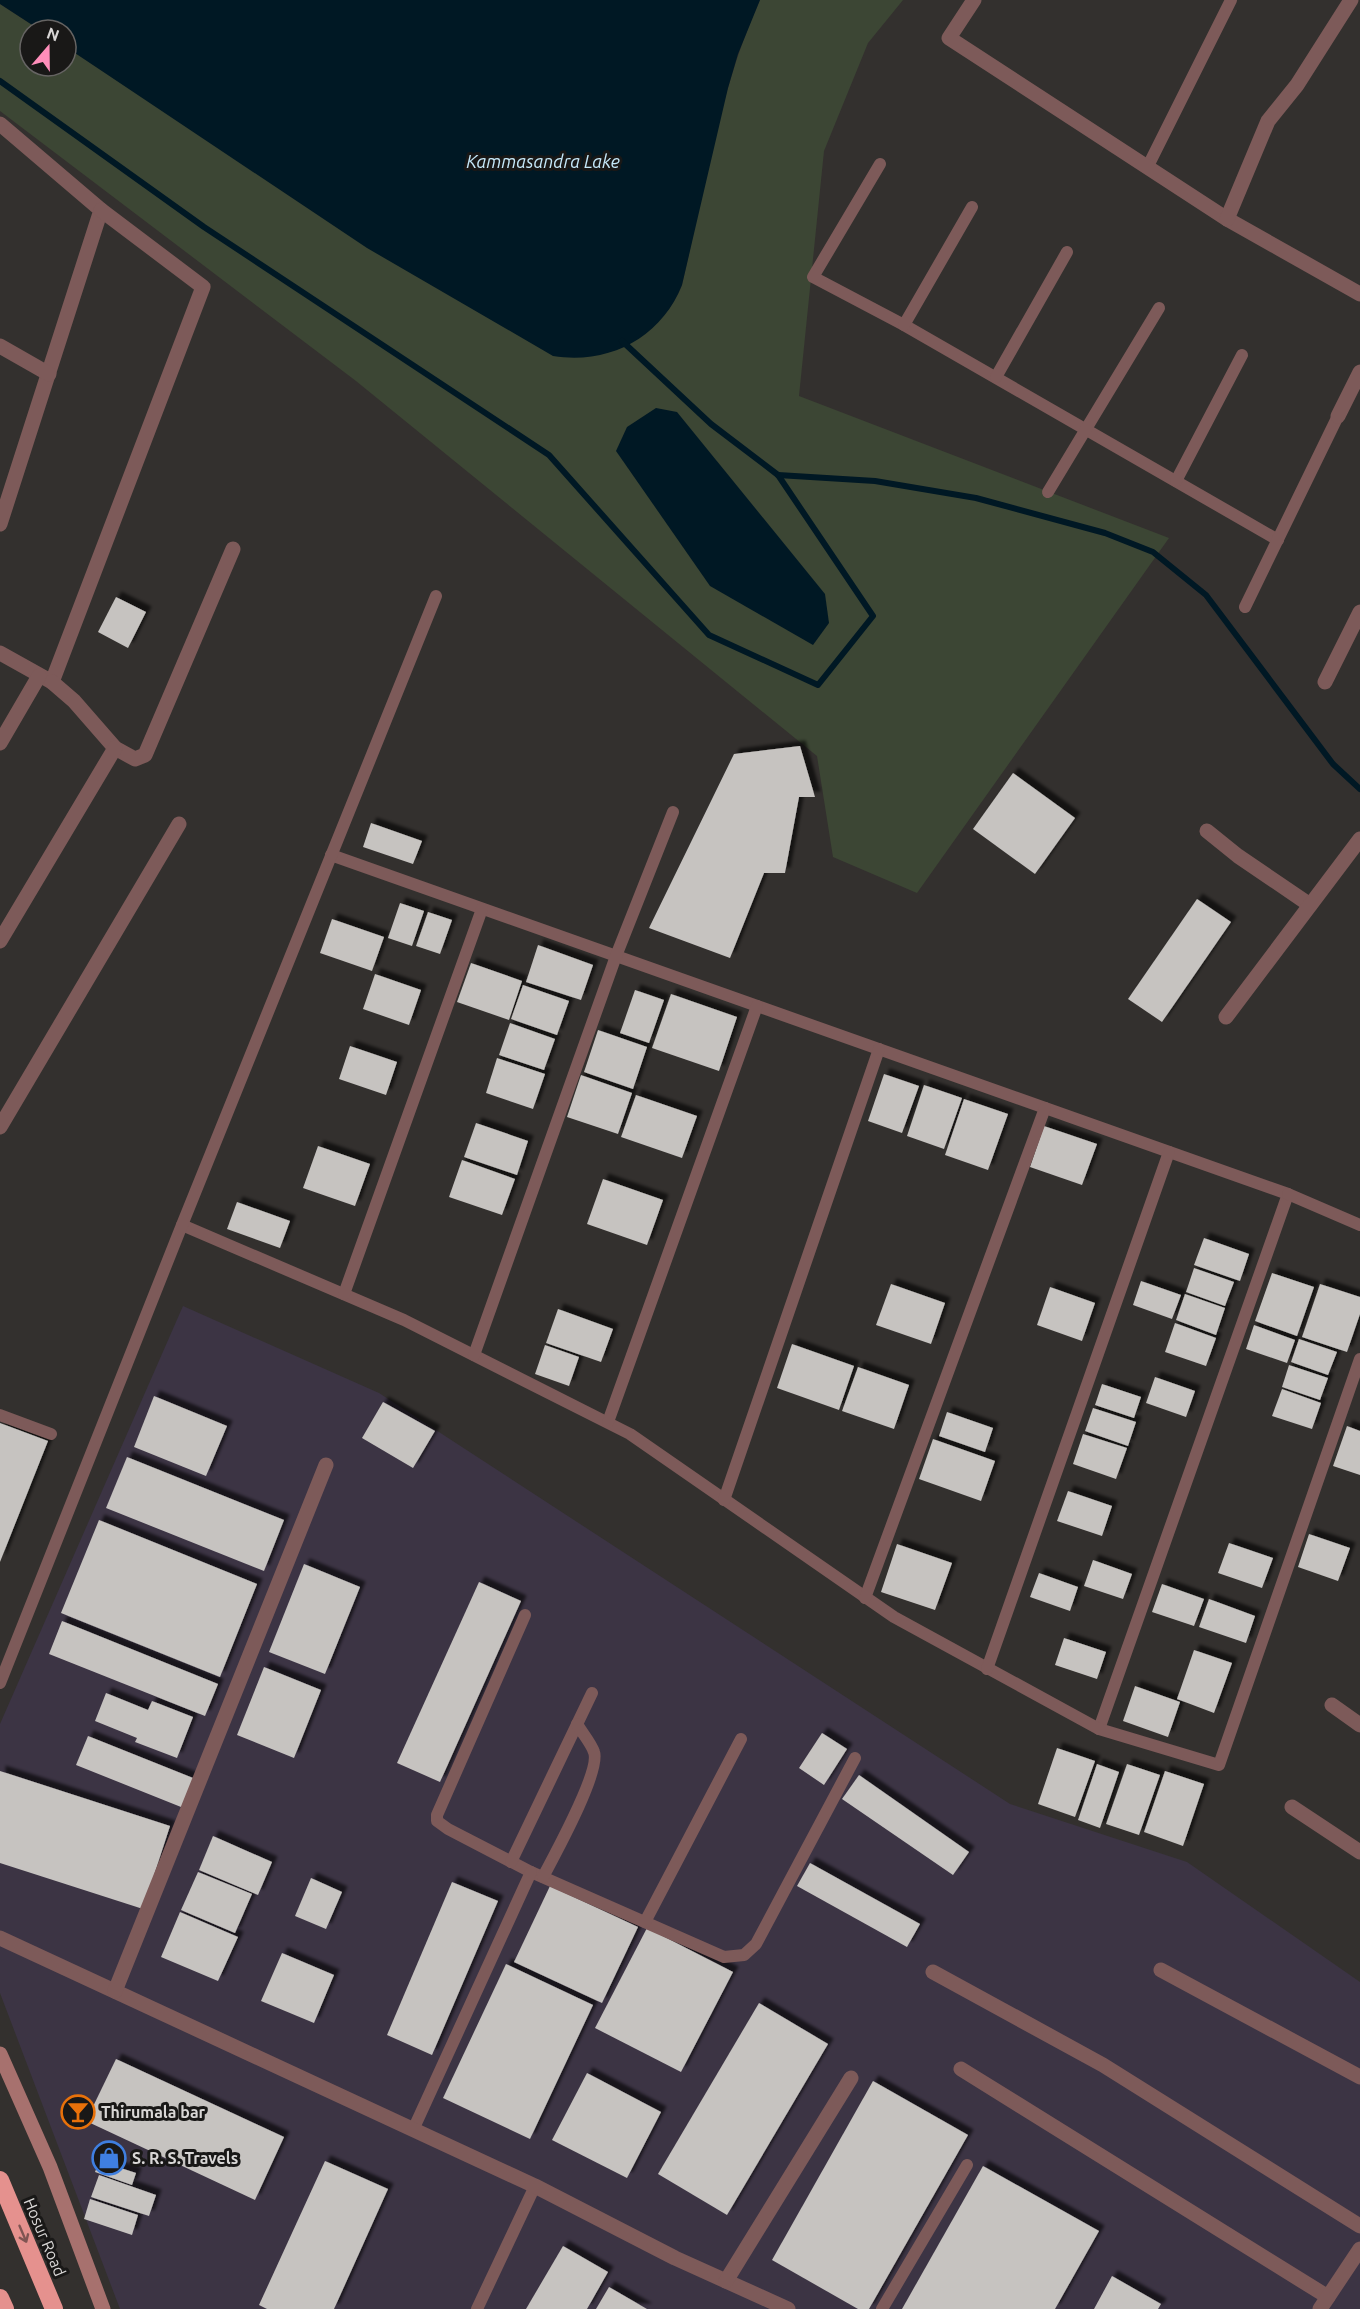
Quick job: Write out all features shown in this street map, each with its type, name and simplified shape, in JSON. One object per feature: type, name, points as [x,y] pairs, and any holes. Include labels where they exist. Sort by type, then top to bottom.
[{"type":"highway","name":"Hosur Road","points":[[0,2180],[54,2309]]},
{"type":"highway","points":[[0,2298],[5,2309]]},
{"type":"street","points":[[974,0],[950,38],[1227,219],[1360,294]]},
{"type":"street","points":[[1227,219],[1268,121],[1297,85],[1351,0]]},
{"type":"street","points":[[0,125],[101,210],[203,287],[46,679],[0,743]]},
{"type":"street","points":[[0,524],[101,210]]},
{"type":"street","points":[[0,346],[50,374]]},
{"type":"street","points":[[1338,416],[1360,372]]},
{"type":"street","points":[[0,653],[46,679],[74,701],[115,748],[135,759],[145,755],[233,549]]},
{"type":"street","points":[[1325,682],[1360,612]]},
{"type":"street","points":[[0,941],[115,748]]},
{"type":"street","points":[[0,1127],[179,824]]},
{"type":"street","points":[[1208,831],[1238,856],[1310,905]]},
{"type":"street","points":[[1226,1017],[1360,839]]},
{"type":"street","points":[[115,1991],[326,1466]]},
{"type":"street","points":[[1332,1705],[1360,1725]]},
{"type":"street","points":[[1292,1807],[1360,1852]]},
{"type":"street","points":[[0,1938],[535,2186],[675,2258],[788,2309]]},
{"type":"street","points":[[1161,1970],[1360,2077]]},
{"type":"street","points":[[933,1972],[1103,2065],[1360,2226]]},
{"type":"street","points":[[0,2054],[50,2167],[103,2309]]},
{"type":"street","points":[[961,2069],[1324,2303],[1360,2250]]},
{"type":"street","points":[[726,2281],[851,2078]]},
{"type":"lane","points":[[1148,166],[1232,0]]},
{"type":"lane","points":[[880,164],[813,277],[996,377],[1278,540]]},
{"type":"lane","points":[[904,325],[972,207]]},
{"type":"lane","points":[[996,377],[1067,252]]},
{"type":"lane","points":[[1048,492],[1159,308]]},
{"type":"lane","points":[[1176,481],[1242,355]]},
{"type":"lane","points":[[1245,607],[1338,416]]},
{"type":"lane","points":[[0,1683],[436,596]]},
{"type":"lane","points":[[474,1355],[616,956],[673,812]]},
{"type":"lane","points":[[331,855],[1288,1194],[1360,1225]]},
{"type":"lane","points":[[344,1294],[482,909]]},
{"type":"lane","points":[[608,1422],[757,1006]]},
{"type":"lane","points":[[724,1500],[879,1049]]},
{"type":"lane","points":[[865,1598],[1045,1108]]},
{"type":"lane","points":[[987,1669],[1169,1152]]},
{"type":"lane","points":[[1099,1730],[1288,1194]]},
{"type":"lane","points":[[182,1225],[404,1320],[630,1434],[894,1617],[1099,1730],[1219,1765],[1360,1359]]},
{"type":"lane","points":[[0,1414],[51,1434]]},
{"type":"lane","points":[[525,1615],[437,1815],[437,1821],[442,1826],[531,1872],[724,1957],[738,1957],[748,1953],[756,1944],[855,1758]]},
{"type":"lane","points":[[511,1862],[592,1694]]},
{"type":"lane","points":[[543,1877],[586,1789],[593,1768],[595,1752],[577,1724]]},
{"type":"lane","points":[[645,1922],[741,1739]]},
{"type":"lane","points":[[413,2130],[531,1872]]},
{"type":"lane","points":[[882,2309],[967,2166]]},
{"type":"lane","points":[[477,2309],[535,2186]]},
{"type":"shaded area","points":[[183,1306],[379,1393],[1010,1804],[1187,1862],[1360,1982],[1360,2309],[120,2309],[0,1993],[0,1724]]},
{"type":"green space","points":[[760,0],[903,0],[868,43],[824,151],[799,396],[1169,538],[917,893],[833,857],[817,756],[356,381],[0,111],[0,4],[22,18],[18,18],[18,78],[78,78],[78,55],[138,94],[625,347],[666,313],[682,285],[724,104],[746,33]]},
{"type":"water","name":"Kammasandra Lake","points":[[0,0],[760,0],[738,54],[728,88],[682,285],[673,304],[661,320],[631,344],[594,356],[574,358],[553,356],[367,248],[78,55],[78,18],[22,18],[0,4]]},
{"type":"water","points":[[656,408],[677,412],[825,594],[829,623],[813,645],[710,586],[616,451],[627,427]]},
{"type":"building","points":[[116,597],[146,612],[128,648],[98,632]]},
{"type":"building","points":[[800,746],[815,797],[799,797],[785,873],[764,873],[730,958],[649,928],[734,754]]},
{"type":"building","points":[[1013,773],[1075,818],[1035,874],[973,829]]},
{"type":"building","points":[[371,823],[422,841],[413,864],[363,847]]},
{"type":"building","points":[[1197,899],[1231,922],[1162,1022],[1128,999]]},
{"type":"building","points":[[400,903],[424,911],[412,946],[388,938]]},
{"type":"building","points":[[428,912],[452,920],[440,954],[416,946]]},
{"type":"building","points":[[332,919],[384,937],[372,971],[320,953]]},
{"type":"building","points":[[538,945],[593,965],[581,1000],[526,982]]},
{"type":"building","points":[[471,963],[522,981],[509,1020],[457,1002]]},
{"type":"building","points":[[375,974],[421,990],[409,1025],[363,1009]]},
{"type":"building","points":[[523,985],[569,1001],[557,1035],[511,1019]]},
{"type":"building","points":[[635,990],[664,1000],[649,1043],[620,1033]]},
{"type":"building","points":[[671,994],[737,1017],[719,1071],[652,1048]]},
{"type":"building","points":[[510,1023],[555,1039],[544,1070],[499,1055]]},
{"type":"building","points":[[598,1030],[647,1047],[633,1089],[584,1072]]},
{"type":"building","points":[[350,1046],[397,1062],[386,1095],[339,1079]]},
{"type":"building","points":[[497,1058],[545,1074],[533,1109],[486,1093]]},
{"type":"building","points":[[884,1074],[919,1086],[902,1133],[868,1121]]},
{"type":"building","points":[[581,1075],[632,1093],[618,1134],[567,1117]]},
{"type":"building","points":[[924,1085],[962,1098],[944,1149],[907,1136]]},
{"type":"building","points":[[636,1095],[697,1116],[682,1158],[621,1137]]},
{"type":"building","points":[[964,1099],[1008,1114],[988,1170],[945,1155]]},
{"type":"building","points":[[476,1123],[528,1141],[517,1175],[464,1157]]},
{"type":"building","points":[[1044,1126],[1097,1144],[1082,1185],[1030,1167]]},
{"type":"building","points":[[318,1146],[370,1164],[355,1206],[303,1188]]},
{"type":"building","points":[[462,1160],[515,1179],[502,1215],[449,1197]]},
{"type":"building","points":[[603,1179],[663,1200],[647,1245],[587,1224]]},
{"type":"building","points":[[237,1202],[290,1221],[280,1248],[227,1229]]},
{"type":"building","points":[[1204,1238],[1249,1254],[1240,1281],[1194,1265]]},
{"type":"building","points":[[1194,1268],[1234,1282],[1225,1306],[1186,1292]]},
{"type":"building","points":[[1272,1273],[1314,1287],[1297,1336],[1255,1321]]},
{"type":"building","points":[[1141,1281],[1181,1295],[1172,1319],[1133,1305]]},
{"type":"building","points":[[891,1284],[945,1303],[931,1344],[876,1325]]},
{"type":"building","points":[[1320,1284],[1360,1297],[1360,1314],[1347,1352],[1302,1337]]},
{"type":"building","points":[[1050,1287],[1095,1303],[1082,1341],[1037,1325]]},
{"type":"building","points":[[1185,1294],[1225,1308],[1216,1335],[1176,1320]]},
{"type":"building","points":[[558,1309],[613,1329],[601,1362],[546,1343]]},
{"type":"building","points":[[1175,1323],[1216,1338],[1206,1366],[1165,1352]]},
{"type":"building","points":[[1254,1325],[1295,1340],[1287,1363],[1246,1349]]},
{"type":"building","points":[[1299,1339],[1337,1352],[1328,1375],[1291,1362]]},
{"type":"building","points":[[792,1344],[854,1366],[839,1410],[777,1388]]},
{"type":"building","points":[[545,1345],[579,1357],[569,1386],[535,1374]]},
{"type":"building","points":[[1289,1365],[1328,1378],[1320,1400],[1282,1387]]},
{"type":"building","points":[[858,1367],[909,1385],[894,1429],[842,1411]]},
{"type":"building","points":[[1155,1377],[1195,1391],[1186,1417],[1146,1403]]},
{"type":"building","points":[[1102,1384],[1141,1397],[1134,1418],[1095,1405]]},
{"type":"building","points":[[1282,1389],[1321,1403],[1312,1429],[1272,1416]]},
{"type":"building","points":[[154,1396],[227,1426],[206,1476],[134,1447]]},
{"type":"building","points":[[383,1402],[435,1431],[413,1468],[362,1438]]},
{"type":"building","points":[[1093,1408],[1136,1422],[1128,1446],[1085,1431]]},
{"type":"building","points":[[947,1412],[993,1428],[985,1452],[939,1436]]},
{"type":"building","points":[[0,1423],[48,1441],[0,1562]]},
{"type":"building","points":[[1347,1426],[1360,1431],[1360,1475],[1333,1466]]},
{"type":"building","points":[[1083,1434],[1127,1448],[1116,1479],[1073,1464]]},
{"type":"building","points":[[933,1439],[995,1461],[981,1501],[919,1479]]},
{"type":"building","points":[[127,1457],[284,1520],[264,1571],[106,1508]]},
{"type":"building","points":[[1068,1491],[1112,1506],[1102,1536],[1057,1521]]},
{"type":"building","points":[[99,1520],[257,1584],[220,1677],[61,1613]]},
{"type":"building","points":[[1309,1534],[1350,1548],[1338,1581],[1298,1567]]},
{"type":"building","points":[[1229,1543],[1273,1558],[1262,1588],[1218,1573]]},
{"type":"building","points":[[897,1544],[952,1563],[935,1610],[881,1592]]},
{"type":"building","points":[[1093,1560],[1132,1574],[1123,1599],[1084,1586]]},
{"type":"building","points":[[304,1564],[360,1587],[325,1674],[269,1652]]},
{"type":"building","points":[[1039,1573],[1078,1587],[1070,1611],[1030,1597]]},
{"type":"building","points":[[479,1582],[521,1601],[440,1782],[397,1763]]},
{"type":"building","points":[[1162,1584],[1204,1599],[1194,1626],[1152,1612]]},
{"type":"building","points":[[1209,1599],[1255,1616],[1246,1643],[1199,1627]]},
{"type":"building","points":[[62,1621],[218,1684],[205,1716],[49,1654]]},
{"type":"building","points":[[1064,1638],[1106,1652],[1097,1679],[1055,1665]]},
{"type":"building","points":[[1194,1650],[1232,1663],[1214,1713],[1177,1699]]},
{"type":"building","points":[[264,1667],[321,1690],[294,1758],[237,1735]]},
{"type":"building","points":[[1135,1686],[1180,1702],[1168,1737],[1123,1721]]},
{"type":"building","points":[[106,1693],[148,1710],[152,1701],[193,1717],[177,1758],[135,1742],[137,1738],[95,1721]]},
{"type":"building","points":[[822,1733],[847,1749],[824,1785],[799,1768]]},
{"type":"building","points":[[88,1736],[198,1780],[186,1809],[76,1765]]},
{"type":"building","points":[[1057,1748],[1095,1761],[1075,1817],[1038,1804]]},
{"type":"building","points":[[1097,1764],[1119,1772],[1100,1828],[1078,1820]]},
{"type":"building","points":[[1127,1764],[1160,1775],[1139,1835],[1106,1824]]},
{"type":"building","points":[[0,1771],[170,1826],[143,1909],[0,1863]]},
{"type":"building","points":[[1165,1771],[1204,1784],[1183,1846],[1144,1832]]},
{"type":"building","points":[[859,1775],[969,1852],[953,1875],[842,1799]]},
{"type":"building","points":[[213,1836],[272,1862],[258,1895],[199,1870]]},
{"type":"building","points":[[810,1863],[920,1924],[907,1947],[797,1886]]},
{"type":"building","points":[[198,1872],[252,1894],[235,1933],[181,1910]]},
{"type":"building","points":[[311,1878],[342,1892],[326,1929],[295,1916]]},
{"type":"building","points":[[452,1882],[498,1901],[432,2055],[387,2035]]},
{"type":"building","points":[[550,1886],[638,1927],[602,2003],[514,1962]]},
{"type":"building","points":[[180,1912],[238,1937],[218,1981],[161,1957]]},
{"type":"building","points":[[647,1928],[733,1972],[681,2072],[595,2028]]},
{"type":"building","points":[[282,1953],[334,1975],[314,2023],[261,2001]]},
{"type":"building","points":[[506,1964],[593,2005],[530,2139],[443,2098]]},
{"type":"building","points":[[759,2003],[828,2044],[727,2215],[658,2174]]},
{"type":"building","points":[[116,2059],[284,2137],[255,2200],[86,2121]]},
{"type":"building","points":[[587,2073],[661,2112],[627,2178],[552,2140]]},
{"type":"building","points":[[873,2081],[968,2135],[869,2309],[858,2309],[772,2260]]},
{"type":"building","points":[[99,2161],[136,2173],[132,2185],[95,2172]]},
{"type":"building","points":[[325,2161],[388,2189],[334,2309],[267,2309],[259,2305]]},
{"type":"building","points":[[983,2166],[1099,2231],[1055,2309],[902,2309]]},
{"type":"building","points":[[99,2175],[156,2195],[149,2216],[91,2197]]},
{"type":"building","points":[[90,2199],[138,2215],[132,2235],[84,2219]]},
{"type":"building","points":[[563,2246],[608,2272],[587,2309],[526,2309]]},
{"type":"building","points":[[1112,2276],[1161,2304],[1158,2309],[1094,2309]]},
{"type":"building","points":[[609,2287],[647,2309],[596,2309]]},
{"type":"waterway","points":[[0,81],[204,227],[549,455],[709,635],[818,685],[873,616],[778,475],[711,424],[622,341]]},
{"type":"waterway","points":[[778,475],[875,481],[976,498],[1105,533],[1153,552],[1206,595],[1333,764],[1360,789]]},
{"type":"place","name":"Thirumala bar","points":[[78,2112]]},
{"type":"place","name":"S. R. S. Travels","points":[[109,2158]]}]
